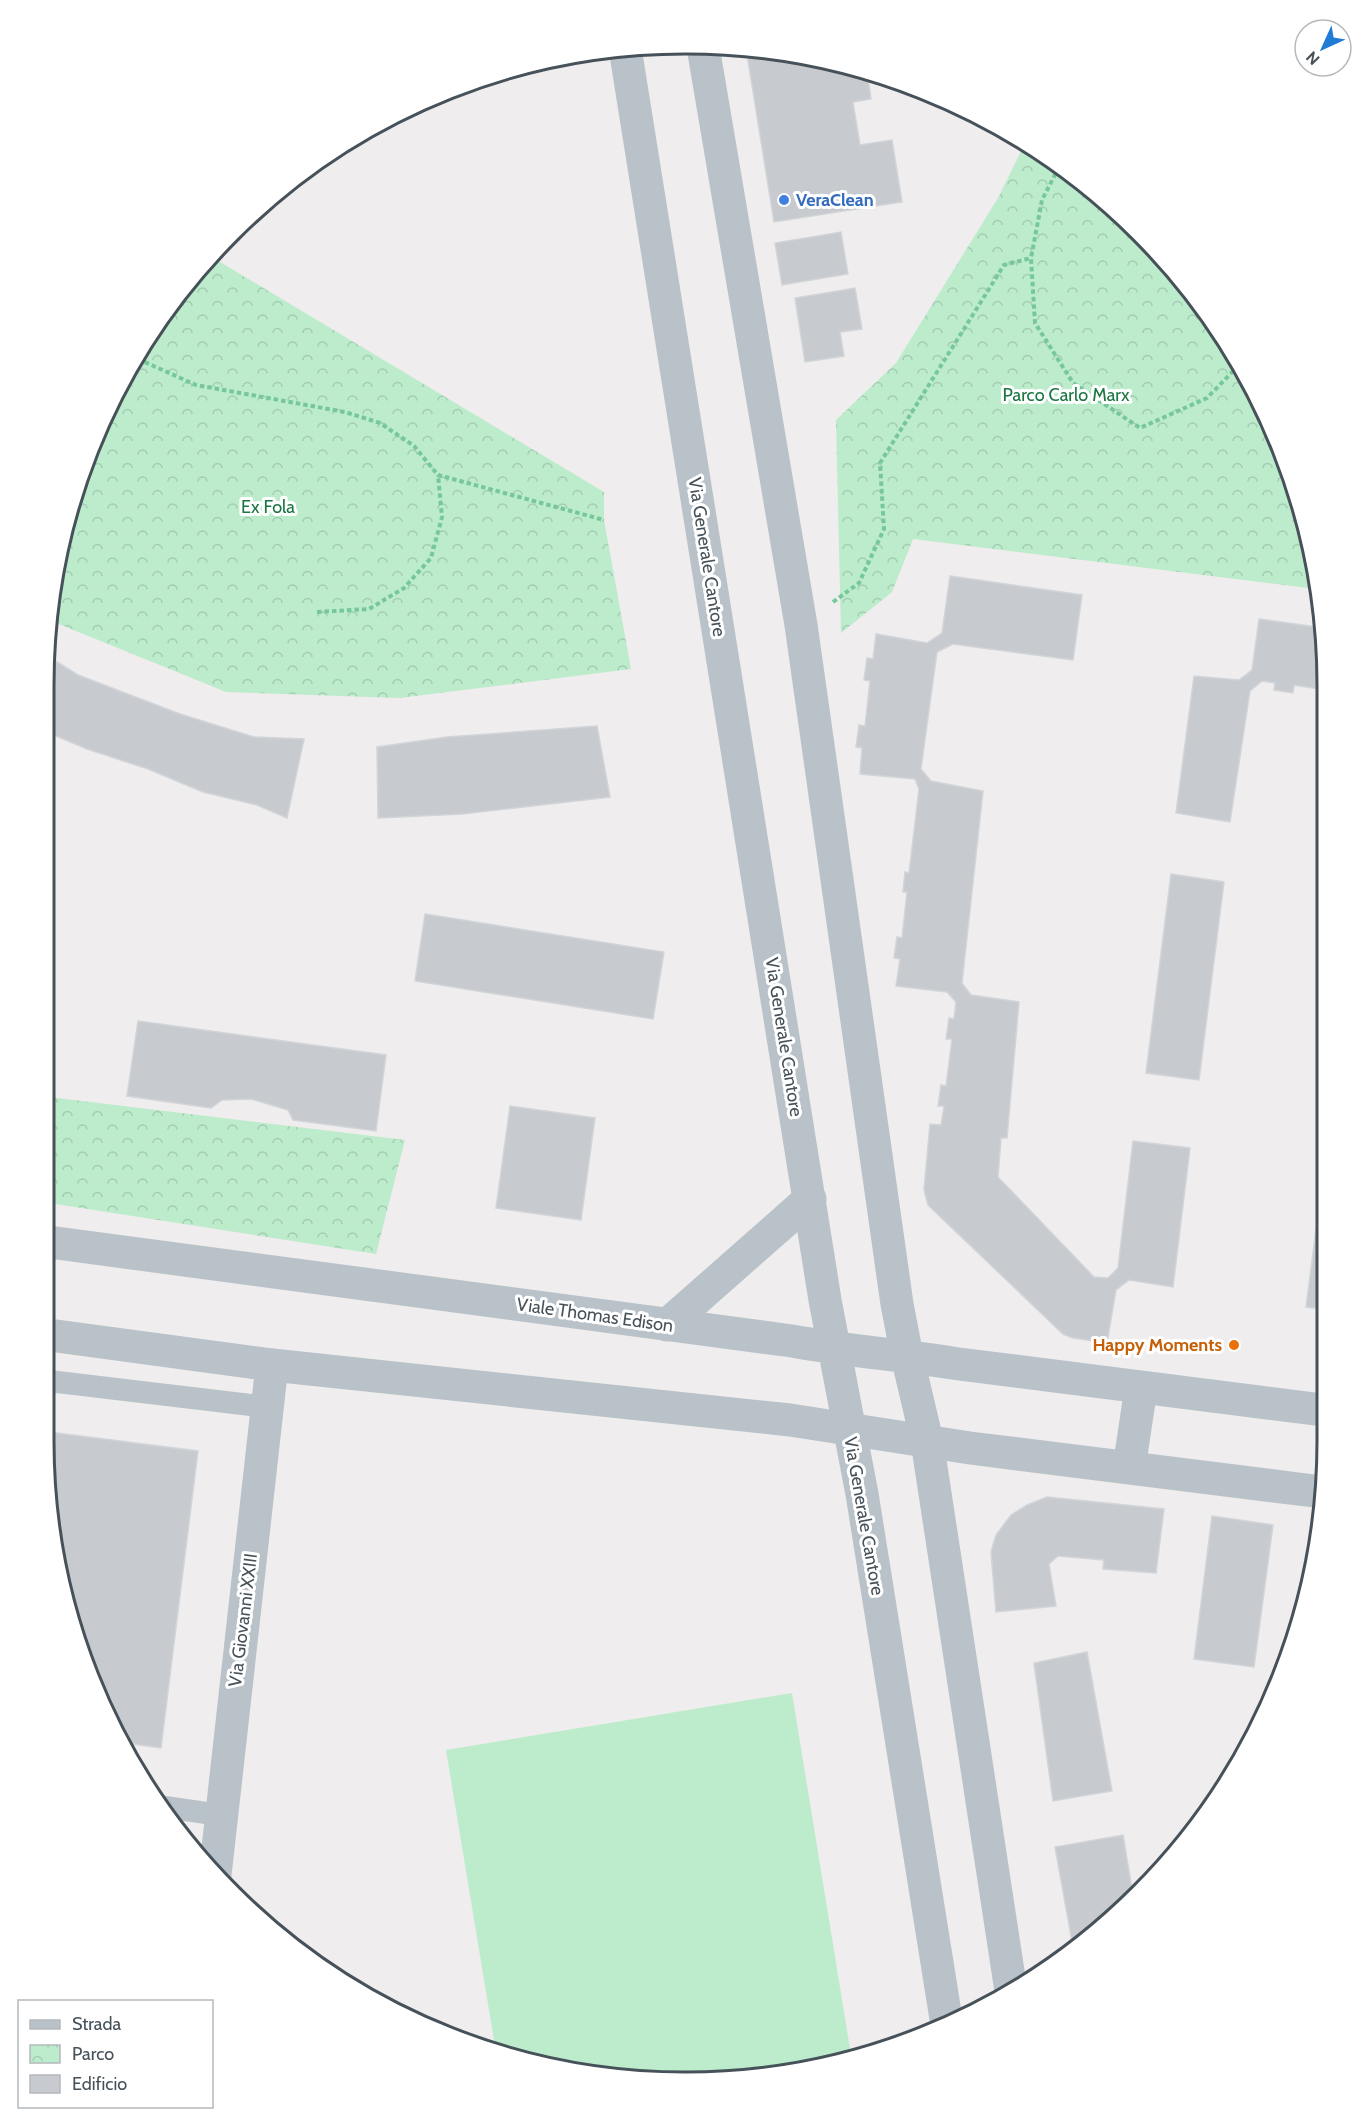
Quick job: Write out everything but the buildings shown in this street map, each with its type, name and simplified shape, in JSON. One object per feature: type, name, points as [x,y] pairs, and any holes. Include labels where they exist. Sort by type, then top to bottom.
[{"type":"street","points":[[703,54],[801,625],[896,1292],[907,1356],[927,1442],[1010,1982]]},
{"type":"street","name":"Via Generale Cantore","points":[[626,57],[834,1349],[862,1494],[946,2016]]},
{"type":"street","points":[[667,1325],[810,1198]]},
{"type":"street","name":"Viale Thomas Edison","points":[[54,1243],[792,1341],[834,1349],[907,1356],[959,1365],[1317,1409]]},
{"type":"street","points":[[54,1336],[272,1365],[778,1419],[927,1442],[1315,1491]]},
{"type":"street","name":"Via Giovanni XXIII","points":[[216,1862],[272,1365]]},
{"type":"street","points":[[1129,1468],[1141,1388]]},
{"type":"lane","points":[[54,1382],[267,1407]]},
{"type":"lane","points":[[172,1808],[220,1815]]},
{"type":"path","points":[[1056,174],[1042,200],[1031,258],[1035,323],[1072,383],[1140,428],[1207,398],[1233,371]]},
{"type":"path","points":[[801,625],[859,583],[884,529],[880,463],[1004,265],[1031,258]]},
{"type":"path","points":[[144,362],[196,385],[345,412],[381,423],[414,446],[438,475],[442,517],[431,558],[404,588],[369,609],[317,612]]},
{"type":"path","points":[[438,475],[604,520]]},
{"type":"green space","name":"Parco Carlo Marx","points":[[1021,151],[1070,184],[1102,211],[1132,239],[1187,301],[1232,370],[1269,444],[1295,522],[1309,588],[913,539],[892,592],[841,633],[836,420],[896,363],[998,198]]},
{"type":"green space","name":"Ex Fola","points":[[218,261],[604,492],[604,520],[631,669],[399,698],[226,692],[57,623],[66,562],[76,522],[102,444],[119,406],[160,335],[184,301]]},
{"type":"green space","points":[[54,1098],[405,1140],[376,1254],[54,1204]]},
{"type":"green space","points":[[792,1693],[850,2050],[768,2067],[686,2072],[603,2067],[562,2060],[494,2041],[446,1750]]},
{"type":"place","name":"VeraClean","points":[[784,200]]},
{"type":"place","name":"Happy Moments","points":[[1234,1345]]}]
